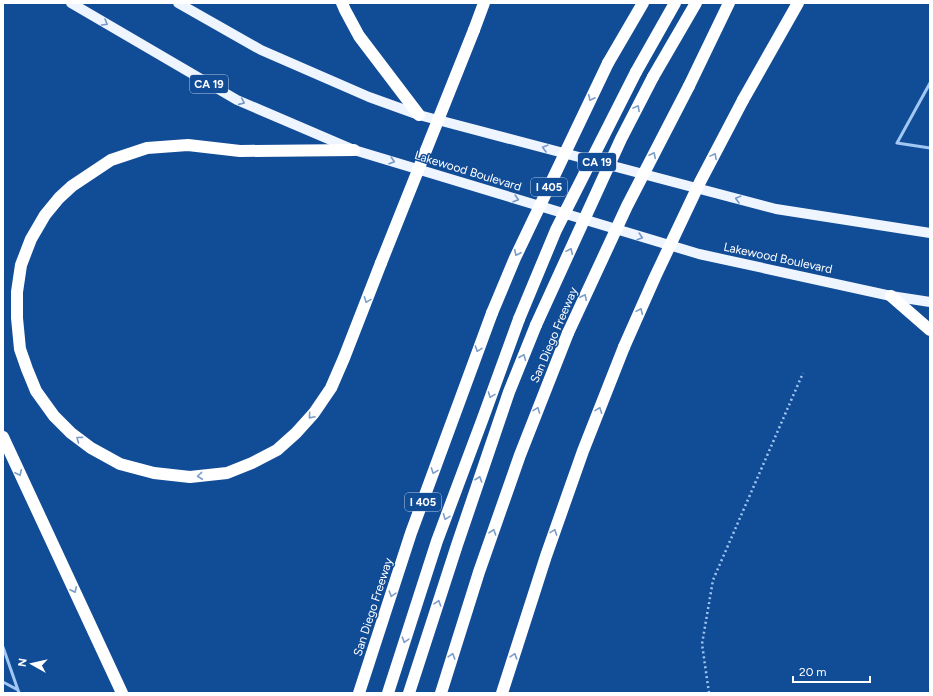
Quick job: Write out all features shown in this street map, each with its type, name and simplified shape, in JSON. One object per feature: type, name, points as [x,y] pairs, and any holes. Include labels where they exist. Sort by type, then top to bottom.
[{"type":"highway","points":[[342,3],[359,36],[419,115]]},
{"type":"highway","points":[[354,150],[240,151],[188,145],[147,148],[111,160],[72,186],[59,198],[45,215],[31,238],[21,265],[17,292],[17,318],[20,349],[36,391],[54,416],[71,433],[91,448],[120,464],[154,473],[190,477],[226,473],[252,463],[277,450],[296,433],[314,413],[331,388],[484,3]]},
{"type":"highway","name":"San Diego Freeway","points":[[360,693],[411,534],[492,313],[515,258],[608,63],[643,3]]},
{"type":"highway","points":[[388,693],[437,541],[519,319],[556,230],[636,72],[675,3]]},
{"type":"highway","points":[[409,693],[459,538],[509,392],[536,325],[621,139],[653,77],[696,3]]},
{"type":"highway","name":"San Diego Freeway","points":[[441,693],[481,565],[520,455],[568,333],[627,206],[689,86],[729,3]]},
{"type":"highway","points":[[502,693],[548,548],[583,451],[624,347],[700,182],[743,100],[798,3]]},
{"type":"highway","points":[[891,296],[930,330]]},
{"type":"highway","points":[[3,437],[122,693]]},
{"type":"main road","name":"Lakewood Boulevard","points":[[71,3],[237,100],[354,150],[699,254],[891,296],[930,302]]},
{"type":"main road","name":"CA 19","points":[[178,3],[261,50],[369,97],[419,115],[776,209],[930,233]]},
{"type":"lane","points":[[930,83],[897,143],[930,148]]},
{"type":"lane","points":[[3,647],[19,692]]},
{"type":"lane","points":[[3,682],[19,692]]},
{"type":"path","points":[[709,693],[702,644],[713,580],[803,373]]}]
